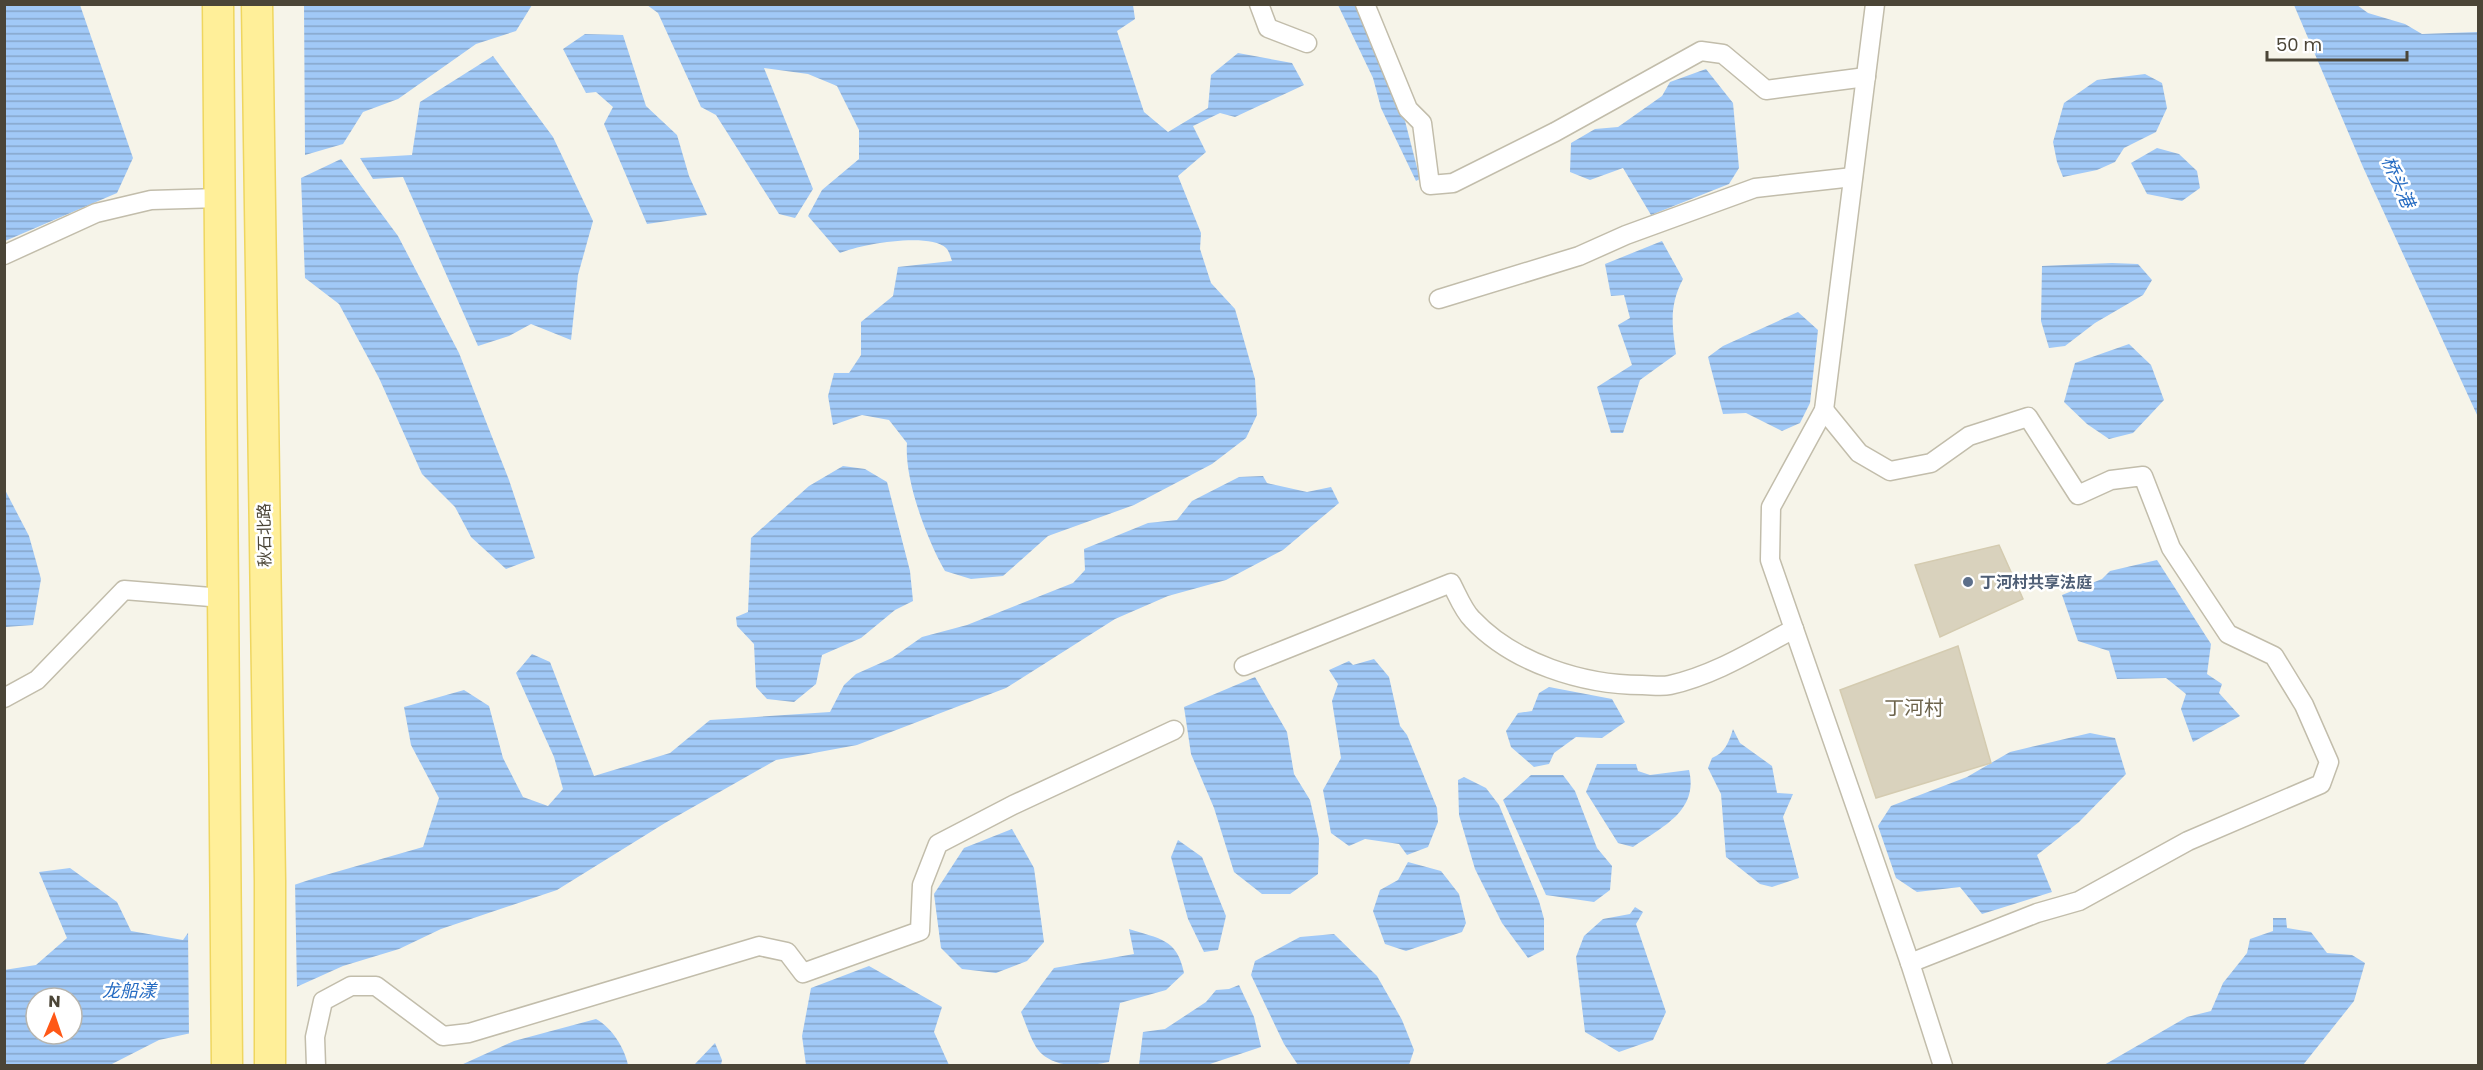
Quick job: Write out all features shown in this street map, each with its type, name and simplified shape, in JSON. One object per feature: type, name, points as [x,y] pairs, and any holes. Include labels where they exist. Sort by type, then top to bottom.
[{"type":"main road","points":[[218,4],[227,1065]]},
{"type":"main road","name":"秋石北路","points":[[257,4],[270,892],[270,1065]]},
{"type":"street","points":[[1259,4],[1268,28],[1307,43]]},
{"type":"street","points":[[1365,4],[1408,109],[1422,123],[1430,185],[1453,183],[1556,132],[1701,51],[1723,54],[1766,90],[1866,77]]},
{"type":"street","points":[[1875,4],[1824,410],[1771,507],[1770,560],[1910,963],[1943,1065]]},
{"type":"street","points":[[1439,299],[1579,256],[1626,235],[1755,188],[1853,177]]},
{"type":"street","points":[[4,255],[96,213],[151,200],[220,198]]},
{"type":"street","points":[[1824,410],[1859,453],[1890,471],[1931,463],[1969,436],[2028,417],[2078,495],[2111,480],[2143,476],[2171,548],[2228,634],[2274,656],[2304,705],[2330,762],[2321,784],[2188,841],[2079,901],[2037,913],[1910,963]]},
{"type":"street","points":[[1244,666],[1451,583],[1470,617],[1495,640],[1534,662],[1584,677],[1628,685],[1668,686],[1715,671],[1794,629]]},
{"type":"street","points":[[4,698],[37,680],[124,590],[223,598]]},
{"type":"street","points":[[316,1065],[315,1037],[323,1001],[351,986],[376,986],[443,1036],[469,1033],[759,946],[788,952],[803,973],[920,931],[922,885],[938,844],[1013,805],[1174,729]]},
{"type":"water","points":[[5,4],[80,5],[133,158],[117,193],[5,241]]},
{"type":"water","points":[[304,4],[532,5],[516,31],[476,44],[398,99],[363,112],[343,144],[305,155]]},
{"type":"water","points":[[647,5],[1133,5],[1135,19],[1117,31],[1144,112],[1168,132],[1208,108],[1211,75],[1238,53],[1292,63],[1304,85],[1235,117],[1220,113],[1193,126],[1206,152],[1178,176],[1201,233],[1200,249],[1211,283],[1235,309],[1255,379],[1257,415],[1246,438],[1212,464],[1134,505],[1048,536],[1003,576],[971,579],[945,571],[918,509],[909,474],[907,443],[889,420],[862,415],[833,425],[828,396],[834,373],[849,373],[861,355],[861,322],[893,296],[898,267],[952,261],[948,251],[938,243],[911,240],[878,243],[840,253],[808,216],[822,190],[859,159],[859,130],[837,86],[808,74],[764,68],[813,189],[795,218],[779,214],[716,115],[701,107],[658,13]]},
{"type":"water","points":[[1338,5],[1356,5],[1404,117],[1420,179],[1416,181],[1381,108],[1373,78]]},
{"type":"water","name":"桥头港","points":[[2294,5],[2357,5],[2368,13],[2405,24],[2422,34],[2478,32],[2478,417],[2363,167]]},
{"type":"water","points":[[585,34],[623,35],[646,106],[677,135],[689,176],[707,215],[647,224],[604,124],[613,107],[596,92],[586,93],[563,49]]},
{"type":"water","points":[[493,56],[553,137],[593,221],[578,275],[571,340],[531,324],[509,336],[478,346],[403,177],[373,179],[360,158],[412,155],[420,102]]},
{"type":"water","points":[[1706,69],[1733,103],[1739,168],[1729,184],[1651,215],[1623,168],[1590,180],[1570,172],[1571,143],[1595,129],[1618,127],[1662,96],[1670,82]]},
{"type":"water","points":[[2145,74],[2162,83],[2167,108],[2156,132],[2124,148],[2115,162],[2097,170],[2063,177],[2053,142],[2064,103],[2097,80]]},
{"type":"water","points":[[2157,148],[2179,154],[2197,171],[2200,188],[2182,201],[2147,194],[2131,163]]},
{"type":"water","points":[[341,159],[398,236],[459,353],[509,480],[535,558],[506,569],[471,537],[455,507],[422,474],[379,378],[339,304],[305,278],[301,178]]},
{"type":"water","points":[[1662,241],[1683,279],[1675,298],[1673,315],[1676,354],[1640,380],[1623,433],[1611,433],[1597,387],[1632,365],[1618,325],[1630,318],[1624,295],[1611,296],[1605,264]]},
{"type":"water","points":[[2138,264],[2152,280],[2143,295],[2095,323],[2065,346],[2049,348],[2041,321],[2042,266]]},
{"type":"water","points":[[1798,312],[1818,330],[1810,403],[1800,423],[1782,431],[1746,413],[1723,414],[1708,357],[1723,346]]},
{"type":"water","points":[[2129,344],[2151,365],[2164,400],[2133,433],[2109,439],[2087,424],[2064,402],[2075,363]]},
{"type":"water","points":[[843,466],[865,469],[887,482],[910,571],[913,601],[895,610],[861,638],[822,655],[816,684],[794,702],[767,699],[756,687],[754,644],[737,626],[736,617],[748,612],[751,538],[809,486]]},
{"type":"water","name":"龙船漾","points":[[1263,476],[1267,483],[1307,492],[1331,487],[1339,503],[1283,550],[1226,580],[1168,596],[1115,619],[1006,688],[857,745],[776,760],[665,823],[557,890],[441,929],[399,949],[343,966],[196,1032],[159,1040],[110,1065],[5,1065],[4,970],[36,965],[67,938],[39,872],[70,868],[117,902],[131,931],[183,940],[200,916],[315,878],[423,847],[439,798],[411,745],[404,707],[464,690],[489,706],[503,758],[523,797],[548,806],[563,789],[554,757],[516,673],[532,654],[550,662],[594,776],[670,753],[710,720],[830,712],[844,685],[856,674],[892,658],[922,637],[967,625],[1073,583],[1085,570],[1084,549],[1148,523],[1177,520],[1192,501],[1239,477]]},
{"type":"water","points":[[4,488],[29,536],[41,579],[33,625],[5,627]]},
{"type":"water","points":[[2157,560],[2211,644],[2207,674],[2222,684],[2219,693],[2240,716],[2193,742],[2181,709],[2186,694],[2166,678],[2117,679],[2109,651],[2078,641],[2062,595],[2102,579],[2110,571]]},
{"type":"water","points":[[1374,659],[1389,677],[1400,726],[1407,735],[1437,808],[1438,822],[1428,847],[1407,855],[1399,844],[1365,839],[1349,846],[1331,833],[1323,790],[1341,758],[1332,701],[1338,684],[1329,670],[1349,661],[1353,665]]},
{"type":"water","points":[[1255,677],[1287,732],[1294,774],[1310,800],[1319,839],[1318,874],[1290,894],[1262,894],[1234,872],[1214,808],[1191,754],[1184,707]]},
{"type":"water","points":[[1549,687],[1612,699],[1625,722],[1602,738],[1576,737],[1554,753],[1549,764],[1534,767],[1511,747],[1506,731],[1518,713],[1532,711],[1539,693]]},
{"type":"water","points":[[1733,729],[1740,743],[1772,766],[1777,793],[1793,794],[1783,817],[1799,878],[1772,887],[1760,884],[1726,857],[1721,794],[1708,768],[1712,758],[1726,746]]},
{"type":"water","points":[[2090,733],[2115,738],[2126,774],[2079,822],[2037,855],[2052,892],[1982,914],[1960,887],[1917,892],[1896,878],[1878,826],[1891,806],[1967,777],[2010,752]]},
{"type":"water","points":[[1597,764],[1636,764],[1638,771],[1650,775],[1689,770],[1691,784],[1689,797],[1676,816],[1666,825],[1633,847],[1618,843],[1586,792]]},
{"type":"water","points":[[1531,775],[1563,775],[1575,791],[1597,848],[1612,866],[1610,890],[1594,902],[1546,895],[1503,800]]},
{"type":"water","points":[[1464,777],[1486,788],[1499,805],[1539,901],[1544,919],[1544,950],[1528,958],[1502,923],[1475,869],[1459,815],[1458,780]]},
{"type":"water","points":[[1012,829],[1034,868],[1044,942],[1027,961],[996,973],[962,969],[941,948],[934,894],[964,848]]},
{"type":"water","points":[[1178,840],[1202,857],[1226,916],[1218,950],[1204,952],[1188,919],[1171,857]]},
{"type":"water","points":[[1408,862],[1441,871],[1459,894],[1466,923],[1462,932],[1406,951],[1385,944],[1373,911],[1380,890],[1398,880]]},
{"type":"water","points":[[1635,907],[1643,912],[1636,924],[1666,1012],[1653,1040],[1619,1052],[1585,1032],[1576,957],[1584,936],[1603,919],[1630,914]]},
{"type":"water","points":[[2273,918],[2286,918],[2287,928],[2311,932],[2327,953],[2352,955],[2365,963],[2354,1001],[2303,1065],[2104,1065],[2187,1017],[2211,1011],[2223,983],[2247,953],[2250,939],[2273,931]]},
{"type":"water","points":[[1129,929],[1158,938],[1171,946],[1181,961],[1184,973],[1166,990],[1120,1003],[1109,1062],[1080,1066],[1050,1060],[1036,1047],[1021,1012],[1054,968],[1134,954]]},
{"type":"water","points":[[1334,934],[1377,976],[1402,1020],[1414,1050],[1409,1065],[1298,1065],[1284,1044],[1251,975],[1255,961],[1300,937]]},
{"type":"water","points":[[869,966],[942,1007],[934,1032],[949,1065],[806,1065],[802,1036],[811,988]]},
{"type":"water","points":[[1239,985],[1254,1017],[1261,1047],[1207,1065],[1139,1065],[1143,1032],[1165,1029],[1206,1002],[1216,990]]},
{"type":"water","points":[[596,1019],[607,1027],[616,1039],[624,1051],[628,1065],[461,1065],[514,1041]]},
{"type":"water","points":[[715,1043],[722,1060],[721,1065],[694,1065]]},
{"type":"pier","points":[[295,881],[297,990],[189,1037],[188,927],[199,913]]},
{"type":"building","name":"丁河村共享法庭","points":[[1999,545],[2023,599],[1940,637],[1915,565]]},
{"type":"building","points":[[1958,646],[1991,763],[1876,798],[1840,690]]},
{"type":"place","name":"丁河村共享法庭","points":[[1968,582]]},
{"type":"district","name":"丁河村","points":[[1914,708]]}]
